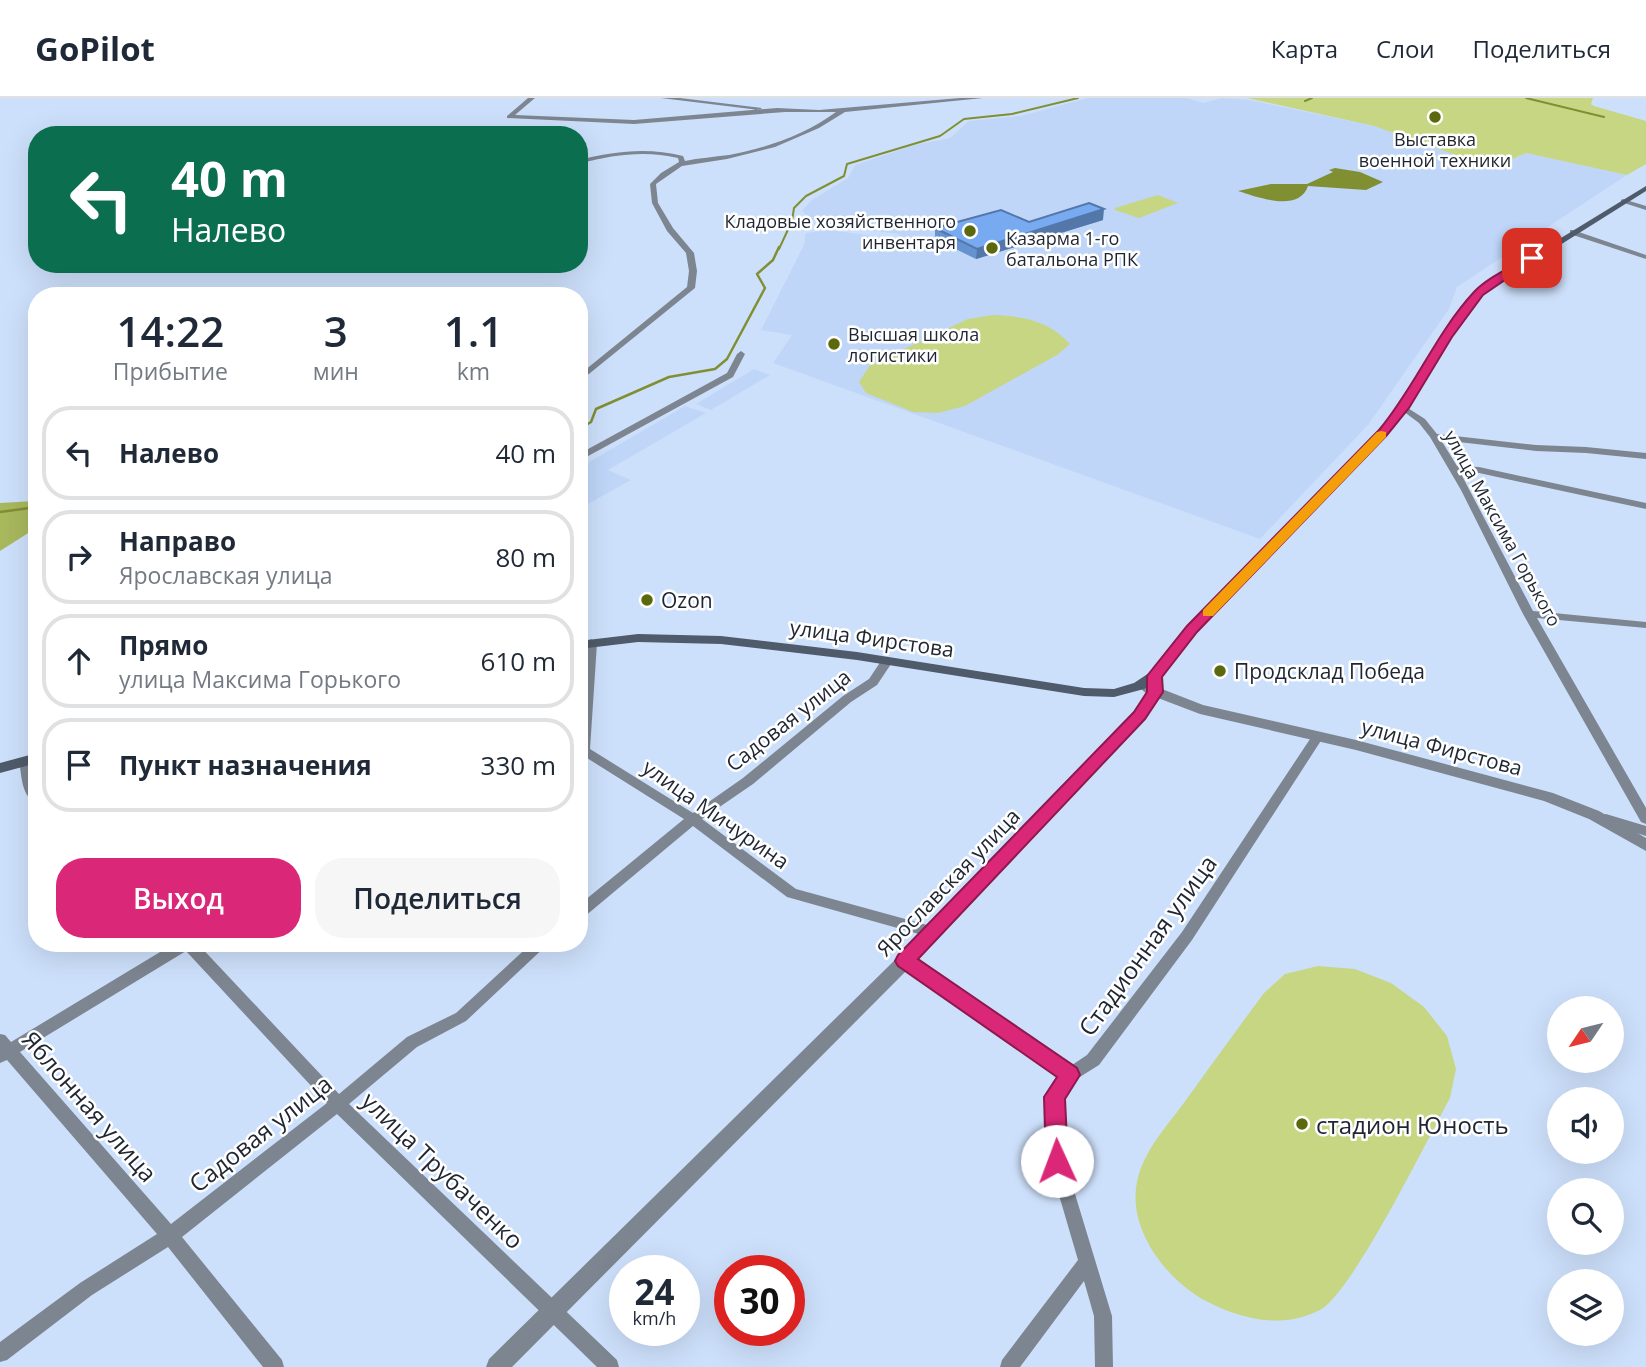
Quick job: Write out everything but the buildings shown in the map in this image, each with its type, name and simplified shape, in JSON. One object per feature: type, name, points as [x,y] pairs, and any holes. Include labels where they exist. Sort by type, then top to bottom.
[{"type":"main road","points":[[1403,408],[1447,337],[1479,292],[1646,188]]},
{"type":"main road","name":"Ярославская улица","points":[[1149,685],[1192,629],[1383,433],[1403,408]]},
{"type":"main road","name":"улица Фирстова","points":[[588,644],[638,638],[721,640],[887,661],[1102,694],[1149,685]]},
{"type":"main road","points":[[0,768],[28,761]]},
{"type":"street","points":[[532,98],[509,117],[634,122],[783,111],[843,110],[980,98]]},
{"type":"street","points":[[664,98],[783,111]]},
{"type":"street","points":[[588,372],[691,288],[693,271],[690,253],[670,229],[655,203],[653,184],[672,166],[747,152],[802,134],[829,121],[843,110]]},
{"type":"street","points":[[588,159],[609,154],[642,152],[674,155],[681,157],[682,163]]},
{"type":"street","points":[[1623,201],[1646,208]]},
{"type":"street","points":[[1573,232],[1646,257]]},
{"type":"street","points":[[588,453],[730,375],[741,354]]},
{"type":"street","name":"улица Максима Горького","points":[[1403,408],[1422,421],[1434,436],[1529,614],[1646,819]]},
{"type":"street","points":[[1434,436],[1536,449],[1586,450],[1646,456]]},
{"type":"street","points":[[1453,469],[1479,470],[1646,506]]},
{"type":"street","points":[[1529,614],[1646,625]]},
{"type":"street","name":"Садовая улица","points":[[588,906],[693,819],[748,781],[847,699],[873,682],[887,661]]},
{"type":"street","name":"улица Фирстова","points":[[1149,685],[1200,709],[1318,736],[1548,797],[1594,815],[1646,845]]},
{"type":"street","name":"Ярославская улица","points":[[497,1367],[933,932],[1139,716],[1149,685]]},
{"type":"street","name":"Стадионная улица","points":[[1069,1075],[1093,1060],[1187,936],[1318,736]]},
{"type":"street","name":"улица Мичурина","points":[[588,753],[693,819],[792,893],[933,932]]},
{"type":"street","points":[[1594,815],[1646,831]]},
{"type":"street","points":[[3,1048],[171,952]]},
{"type":"street","name":"улица Трубаченко","points":[[195,952],[338,1104],[610,1367]]},
{"type":"street","name":"Садовая улица","points":[[0,1353],[86,1289],[170,1236],[412,1042],[461,1017],[532,952]]},
{"type":"street","points":[[905,961],[1069,1075],[1055,1097],[1057,1161],[1103,1316],[1104,1367]]},
{"type":"street","name":"Яблонная улица","points":[[3,1048],[170,1236],[275,1367]]},
{"type":"street","points":[[1009,1367],[1087,1262]]},
{"type":"shaded area","points":[[1088,98],[1187,98],[1203,103],[1222,98],[1249,100],[1374,126],[1492,168],[1526,153],[1627,175],[1457,287],[1449,309],[1368,425],[1260,539],[773,363],[792,335],[761,330],[804,245],[806,233],[828,230],[898,239],[899,234],[824,224],[809,219],[802,210],[812,200],[848,178],[855,165],[915,145],[950,138],[969,121],[1021,116]]},
{"type":"shaded area","points":[[1247,98],[1593,98],[1591,104],[1594,106],[1646,121],[1646,164],[1627,175],[1526,153],[1492,168],[1374,126]]},
{"type":"shaded area","points":[[1335,168],[1360,172],[1383,182],[1366,190],[1308,186],[1296,199],[1287,201],[1266,199],[1238,191],[1271,184],[1307,184],[1333,172],[1329,170]]},
{"type":"shaded area","points":[[1158,195],[1178,203],[1139,218],[1115,210],[1115,208]]},
{"type":"shaded area","points":[[993,315],[1035,321],[1054,330],[1070,344],[1057,355],[965,406],[938,413],[913,412],[866,393],[859,382],[870,365],[968,319]]},
{"type":"shaded area","points":[[754,369],[770,375],[711,410],[696,404]]},
{"type":"shaded area","points":[[685,406],[706,413],[608,470],[631,480],[588,504],[588,463]]},
{"type":"shaded area","points":[[28,501],[28,533],[0,551],[0,503]]},
{"type":"shaded area","name":"стадион Юность","points":[[1318,966],[1355,969],[1391,983],[1424,1007],[1447,1036],[1456,1069],[1450,1098],[1370,1246],[1351,1275],[1320,1310],[1292,1319],[1263,1320],[1235,1314],[1208,1302],[1179,1282],[1165,1268],[1145,1236],[1138,1218],[1137,1182],[1157,1139],[1264,993],[1285,974]]},
{"type":"waterway","points":[[779,249],[792,221],[794,208],[806,196],[844,176],[847,164],[940,136],[964,119],[1012,114],[1078,98]]},
{"type":"waterway","points":[[1305,101],[1312,98]]},
{"type":"waterway","points":[[1526,98],[1604,117]]},
{"type":"waterway","points":[[588,424],[596,409],[669,377],[715,369],[727,359],[765,288],[757,274],[773,260],[779,247]]},
{"type":"waterway","points":[[0,512],[28,508]]},
{"type":"slow traffic","points":[[1208,613],[1381,435]]},
{"type":"place","name":"Выставка военной техники","points":[[1435,117]]},
{"type":"place","name":"Кладовые хозяйственного инвентаря","points":[[970,231]]},
{"type":"place","name":"Казарма 1-го батальона РПК","points":[[992,248]]},
{"type":"place","name":"Высшая школа логистики","points":[[834,344]]},
{"type":"place","name":"Ozon","points":[[647,600]]},
{"type":"place","name":"Продсклад Победа","points":[[1220,671]]},
{"type":"place","name":"стадион Юность","points":[[1302,1124]]},
{"type":"route","points":[[1057,1161],[1055,1097],[1069,1075],[905,961],[1139,716],[1155,692],[1154,676],[1192,629],[1383,433],[1403,408],[1447,337],[1479,292],[1532,258]]}]
